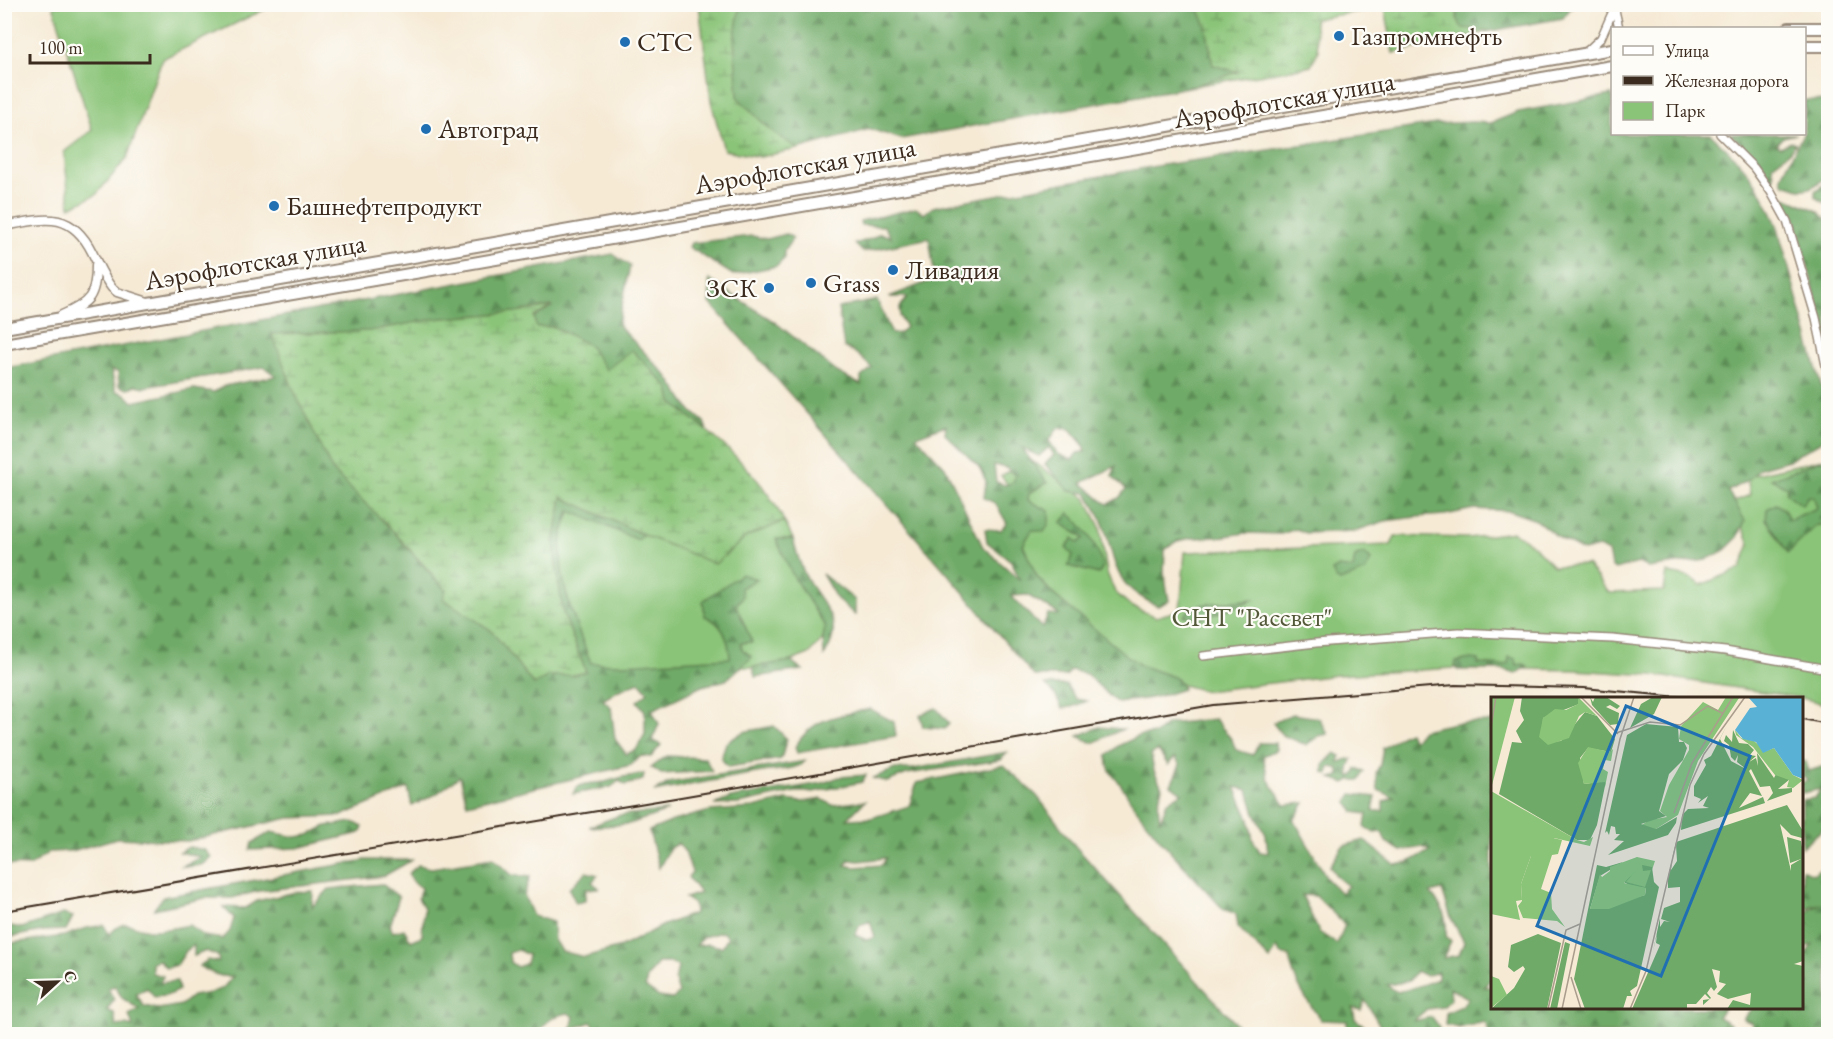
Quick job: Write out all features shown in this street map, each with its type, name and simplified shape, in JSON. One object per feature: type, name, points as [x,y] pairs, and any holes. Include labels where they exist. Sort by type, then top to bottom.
[{"type":"main road","points":[[1806,28],[1828,28]]},
{"type":"main road","points":[[1806,46],[1828,46]]},
{"type":"main road","name":"Аэрофлотская улица","points":[[4,328],[721,203],[1025,153],[1287,104],[1611,49]]},
{"type":"main road","name":"Аэрофлотская улица","points":[[4,344],[1611,66]]},
{"type":"street","points":[[1615,7],[1619,27]]},
{"type":"street","points":[[1584,54],[1600,38],[1615,7]]},
{"type":"street","points":[[1721,135],[1754,168],[1787,221],[1816,318],[1828,375]]},
{"type":"street","points":[[4,226],[43,219],[61,220],[69,224],[82,237],[112,288],[117,292],[149,303]]},
{"type":"street","points":[[53,319],[82,306],[91,297],[96,261]]},
{"type":"street","points":[[1203,656],[1415,634],[1458,632],[1613,639],[1725,651],[1828,669]]},
{"type":"green space","points":[[276,4],[162,59],[127,158],[96,195],[70,207],[64,152],[92,130],[53,5]]},
{"type":"green space","points":[[740,4],[1197,5],[1206,26],[1213,65],[1239,72],[1194,86],[901,139],[870,129],[798,149],[770,130],[738,98],[734,40]]},
{"type":"green space","points":[[699,5],[740,5],[734,40],[738,98],[770,130],[798,149],[760,157],[724,150],[711,101]]},
{"type":"green space","points":[[1197,5],[1458,5],[1457,18],[1462,28],[1491,31],[1393,53],[1385,7],[1314,19],[1318,51],[1311,66],[1194,86],[1238,72],[1213,65],[1206,26]]},
{"type":"green space","points":[[1458,5],[1573,5],[1563,18],[1491,31],[1462,29],[1457,18]]},
{"type":"green space","points":[[1611,95],[1611,135],[1711,135],[1750,175],[1764,197],[1777,225],[1828,411],[1828,437],[1789,460],[1760,468],[1748,480],[1728,491],[1745,521],[1738,537],[1725,550],[1706,560],[1648,568],[1639,563],[1615,569],[1611,566],[1608,552],[1599,547],[1583,551],[1558,537],[1536,520],[1510,511],[1474,509],[1445,515],[1385,521],[1355,531],[1306,533],[1296,529],[1281,534],[1245,533],[1177,541],[1165,550],[1164,572],[1169,601],[1158,606],[1144,599],[1125,583],[1115,564],[1102,522],[1087,493],[1069,491],[1045,464],[1054,455],[1049,447],[1039,456],[1022,448],[1047,483],[1029,493],[1028,500],[1049,511],[1049,523],[1044,532],[1032,530],[1023,545],[1037,577],[1054,595],[1127,656],[1142,666],[1174,677],[1181,683],[1183,689],[1142,700],[1116,702],[1086,674],[1071,670],[1066,676],[1034,676],[947,573],[710,303],[709,280],[775,322],[837,372],[861,385],[861,377],[872,368],[857,354],[844,347],[838,308],[877,300],[892,334],[900,333],[906,327],[900,317],[900,307],[908,297],[889,297],[935,279],[929,238],[863,252],[855,244],[880,233],[891,237],[884,226],[861,225],[860,221],[916,208],[924,214],[933,207],[1162,165],[1436,124],[1491,123],[1518,112]],"holes":[[[946,425],[945,434],[979,467],[986,481],[984,498],[995,503],[1007,523],[1001,530],[985,529],[987,542],[1011,561],[1020,580],[983,547],[945,467],[916,436]],[[1058,428],[1070,429],[1085,447],[1085,452],[1077,453],[1072,460],[1058,454],[1049,441]],[[994,465],[1007,468],[1015,476],[1013,483],[1005,485],[996,482]],[[1116,466],[1112,476],[1126,489],[1119,498],[1108,504],[1081,483]],[[1027,595],[1059,615],[1048,614],[1042,628],[1011,596]]]},
{"type":"green space","points":[[1806,100],[1828,101],[1828,176],[1815,186],[1798,189],[1785,185],[1782,176],[1802,135],[1806,135]]},
{"type":"green space","points":[[1731,135],[1792,135],[1783,137],[1776,144],[1780,147],[1791,142],[1796,143],[1789,152],[1772,165],[1773,183],[1763,164]]},
{"type":"green space","points":[[1828,176],[1828,205],[1815,197],[1815,191],[1826,183]]},
{"type":"green space","points":[[1785,197],[1818,211],[1828,220],[1828,344],[1795,217],[1782,200]]},
{"type":"green space","points":[[786,234],[793,238],[784,251],[784,259],[777,266],[733,275],[689,247],[691,243],[752,236],[767,239]]},
{"type":"green space","points":[[613,254],[630,266],[618,325],[668,377],[690,410],[704,422],[707,430],[672,403],[606,370],[554,327],[536,327],[534,318],[551,306],[516,312],[434,319],[370,331],[272,334],[394,532],[446,591],[444,599],[491,630],[534,685],[548,676],[586,672],[563,613],[556,565],[554,543],[562,497],[644,535],[638,540],[570,511],[562,537],[562,569],[569,602],[591,663],[621,664],[730,658],[724,633],[716,623],[705,616],[703,601],[741,574],[757,579],[741,588],[742,597],[736,605],[752,642],[741,643],[742,649],[752,657],[726,680],[702,686],[652,710],[659,724],[652,740],[661,745],[651,757],[641,756],[631,765],[467,804],[460,776],[436,794],[412,806],[408,788],[341,816],[289,818],[188,841],[117,838],[72,851],[49,852],[30,866],[5,865],[5,368]],"holes":[[[264,367],[276,376],[224,386],[214,392],[194,389],[133,402],[125,394],[116,391],[111,370],[118,372],[119,386],[128,389],[136,385],[145,387]],[[639,682],[648,692],[637,701],[645,711],[645,734],[636,750],[626,754],[615,739],[611,707],[603,700]]]},
{"type":"green space","points":[[553,306],[534,317],[536,327],[554,327],[589,345],[606,370],[632,350],[669,388],[672,403],[704,428],[750,471],[775,504],[784,521],[746,537],[715,564],[644,535],[562,497],[554,543],[556,565],[563,613],[586,672],[548,676],[534,685],[491,630],[443,599],[446,590],[394,532],[332,470],[294,391],[272,334],[370,331],[434,319],[516,312]]},
{"type":"green space","points":[[1828,457],[1828,499],[1826,501],[1828,525],[1817,525],[1788,553],[1766,519],[1767,509],[1776,504],[1784,509],[1789,520],[1817,508],[1814,498],[1808,496],[1802,505],[1786,493],[1787,487],[1771,479]]},
{"type":"green space","name":"СНТ \"Рассвет\"","points":[[1828,458],[1828,705],[1803,697],[1652,675],[1574,670],[1455,668],[1337,675],[1206,691],[1167,681],[1122,655],[1037,577],[1023,545],[1022,503],[1001,476],[1029,459],[1086,498],[1100,527],[1107,573],[1115,592],[1131,606],[1156,617],[1180,610],[1185,552],[1391,545],[1395,536],[1468,538],[1513,532],[1534,546],[1553,566],[1587,565],[1609,593],[1664,591],[1667,572],[1689,577],[1701,585],[1740,569],[1750,544],[1733,502],[1750,495],[1747,476]]},
{"type":"green space","points":[[562,497],[715,564],[746,537],[784,521],[793,539],[777,539],[825,626],[823,639],[809,654],[791,661],[753,667],[586,672],[556,565]]},
{"type":"green space","points":[[1069,513],[1094,544],[1103,566],[1099,574],[1068,566],[1073,555],[1066,548],[1073,538],[1078,543],[1084,538],[1061,523]]},
{"type":"green space","points":[[776,539],[793,539],[805,575],[829,614],[833,633],[824,656],[825,626],[793,576]]},
{"type":"green space","points":[[1364,553],[1371,560],[1365,572],[1340,581],[1336,579],[1332,571],[1339,567],[1353,569],[1355,557]]},
{"type":"green space","points":[[822,574],[855,600],[855,615],[836,598]]},
{"type":"green space","points":[[1255,599],[1201,619],[1184,616],[1192,607]]},
{"type":"green space","points":[[1509,657],[1516,659],[1517,665],[1528,666],[1516,674],[1503,670],[1458,670],[1455,666],[1456,662],[1471,659],[1479,660],[1478,664],[1503,666],[1508,664]]},
{"type":"green space","points":[[791,661],[803,670],[755,677],[753,667]]},
{"type":"green space","points":[[1045,685],[1066,685],[1076,699],[1087,701],[1062,708],[1054,693]]},
{"type":"green space","points":[[936,708],[949,723],[945,729],[923,727],[920,715]]},
{"type":"green space","points":[[870,709],[894,722],[896,736],[797,753],[795,747],[802,737],[818,723],[837,716]]},
{"type":"green space","points":[[1292,714],[1319,718],[1328,734],[1319,736],[1306,745],[1282,735],[1273,723]]},
{"type":"green space","points":[[1215,719],[1232,740],[1236,750],[1253,755],[1259,743],[1275,743],[1276,750],[1263,756],[1268,779],[1285,805],[1305,803],[1294,820],[1328,880],[1341,893],[1348,886],[1337,877],[1330,866],[1343,846],[1364,840],[1395,865],[1407,863],[1430,851],[1423,847],[1401,851],[1386,842],[1382,832],[1374,833],[1365,827],[1367,814],[1354,812],[1347,803],[1352,794],[1376,797],[1373,811],[1383,811],[1383,802],[1394,797],[1378,790],[1376,772],[1380,765],[1383,748],[1409,732],[1413,741],[1422,730],[1455,723],[1491,722],[1491,979],[1484,987],[1491,987],[1491,1009],[1723,1009],[1718,1017],[1730,1024],[1730,1034],[1490,1034],[1485,1022],[1459,1028],[1445,1025],[1446,1013],[1462,1006],[1468,998],[1450,988],[1451,999],[1443,1007],[1427,1009],[1413,1021],[1432,1017],[1438,1025],[1440,1034],[1344,1034],[1347,1021],[1321,1020],[1310,1005],[1294,974],[1289,956],[1280,954],[1277,947],[1270,960],[1238,927],[1236,914],[1223,909],[1170,850],[1110,772],[1107,756],[1118,746],[1139,736],[1155,734],[1167,724]],"holes":[[[1158,750],[1168,765],[1175,757],[1180,765],[1171,785],[1182,793],[1167,802],[1160,821],[1158,805],[1162,787],[1154,771],[1151,755]],[[1235,787],[1248,790],[1255,814],[1266,835],[1268,853],[1260,852],[1253,840],[1249,819]],[[1442,890],[1451,918],[1464,942],[1459,955],[1443,958],[1451,941],[1446,936],[1443,913],[1430,893]],[[1302,895],[1316,896],[1345,925],[1337,944],[1319,932]],[[1416,971],[1426,976],[1438,972],[1438,979],[1416,987],[1396,991],[1387,985],[1409,981]],[[1365,1000],[1380,1026],[1372,1031],[1355,1019],[1353,1008],[1361,1010]]]},
{"type":"green space","points":[[774,726],[787,739],[781,759],[728,767],[721,758],[726,743],[743,732]]},
{"type":"green space","points":[[1099,727],[1123,729],[1093,743],[1078,736]]},
{"type":"green space","points":[[1007,752],[1001,760],[907,774],[887,782],[873,778],[895,769],[913,769]]},
{"type":"green space","points":[[1335,753],[1341,756],[1338,763],[1352,759],[1349,769],[1350,777],[1357,769],[1364,771],[1360,780],[1350,780],[1345,783],[1331,778],[1340,776],[1338,768],[1330,767],[1328,774],[1324,773],[1324,764]]},
{"type":"green space","points":[[667,756],[705,758],[712,771],[661,774],[651,767]]},
{"type":"green space","points":[[805,761],[801,765],[788,769],[654,792],[668,783]]},
{"type":"green space","points":[[1803,761],[1806,762],[1809,771],[1828,765],[1828,800],[1822,803],[1828,812],[1826,826],[1803,846],[1803,800],[1815,798],[1821,789],[1803,793],[1803,782],[1808,779],[1803,776]]},
{"type":"green space","points":[[1004,765],[1037,796],[1076,847],[1245,1034],[969,1034],[959,1032],[949,1034],[602,1034],[591,1022],[571,1029],[574,1017],[568,1013],[550,1020],[538,1034],[5,1034],[8,1025],[5,1027],[5,944],[64,936],[104,925],[109,935],[125,924],[151,930],[189,925],[204,936],[223,939],[230,931],[234,918],[223,907],[246,908],[257,901],[296,892],[313,891],[312,907],[329,889],[382,884],[399,897],[390,926],[393,932],[404,929],[411,941],[422,936],[424,908],[418,898],[421,888],[408,874],[418,865],[431,868],[493,858],[512,875],[530,877],[524,895],[533,916],[553,922],[554,940],[561,951],[584,957],[621,947],[664,925],[695,913],[694,904],[685,898],[700,893],[688,877],[692,872],[685,852],[678,843],[670,848],[659,868],[649,831],[673,821],[710,811],[754,808],[786,800],[801,802],[822,799],[832,805],[865,801],[847,819],[871,818],[909,806],[917,783]],"holes":[[[886,858],[882,865],[854,867],[845,865],[850,860]],[[870,921],[875,937],[867,940],[855,935],[860,925]],[[722,932],[728,937],[722,947],[708,944],[696,946],[703,937]],[[194,945],[194,956],[206,951],[218,956],[219,962],[208,960],[199,966],[216,974],[233,976],[223,988],[192,996],[181,1005],[159,1009],[144,1006],[136,994],[147,988],[154,997],[166,996],[179,990],[177,981],[160,983],[163,976],[152,973],[152,962],[159,960],[166,968],[177,965],[186,951]],[[518,950],[528,955],[526,964],[517,967],[510,962],[509,953]],[[658,963],[672,963],[678,967],[675,980],[679,993],[673,999],[659,997],[645,987],[647,978]],[[115,986],[122,998],[139,1009],[129,1015],[133,1027],[116,1026],[114,1013],[107,1010],[114,1000],[108,988]]]},
{"type":"green space","points":[[644,774],[643,780],[626,785],[619,781],[611,787],[573,794],[577,787],[585,784]]},
{"type":"green space","points":[[866,775],[862,782],[813,792],[795,792],[739,804],[714,805],[731,798],[823,783],[839,777]]},
{"type":"green space","points":[[668,811],[629,824],[589,827],[620,815]]},
{"type":"green space","points":[[353,822],[363,827],[360,833],[298,848],[250,850],[252,843],[271,832],[296,837],[309,835],[326,826]]},
{"type":"green space","points":[[189,847],[205,850],[211,857],[202,865],[182,866],[201,857],[180,852]]},
{"type":"green space","points":[[1828,851],[1828,1034],[1750,1034],[1753,1033],[1752,1023],[1743,1019],[1751,1009],[1803,1009],[1803,955],[1813,945],[1803,947],[1803,913],[1820,904],[1803,909],[1803,869],[1813,874],[1826,864],[1822,854]]},
{"type":"green space","points":[[365,860],[412,860],[384,876],[259,891],[232,898],[205,898],[154,909],[163,897]]},
{"type":"green space","points":[[586,872],[598,875],[592,882],[599,888],[586,889],[585,901],[576,903],[569,889]]},
{"type":"green space","points":[[63,914],[73,917],[66,930],[43,931],[5,938],[5,925],[22,928]]},
{"type":"railway","points":[[4,911],[1213,705],[1455,685],[1584,688],[1679,697]]},
{"type":"railway","points":[[1803,719],[1828,724]]},
{"type":"place","name":"Газпромнефть","points":[[1339,36]]},
{"type":"place","name":"СТС","points":[[625,42]]},
{"type":"place","name":"Автоград","points":[[426,129]]},
{"type":"place","name":"Башнефтепродукт","points":[[274,206]]},
{"type":"place","name":"Ливадия","points":[[893,270]]},
{"type":"place","name":"Grass","points":[[811,283]]},
{"type":"place","name":"ЗСК","points":[[769,288]]}]
